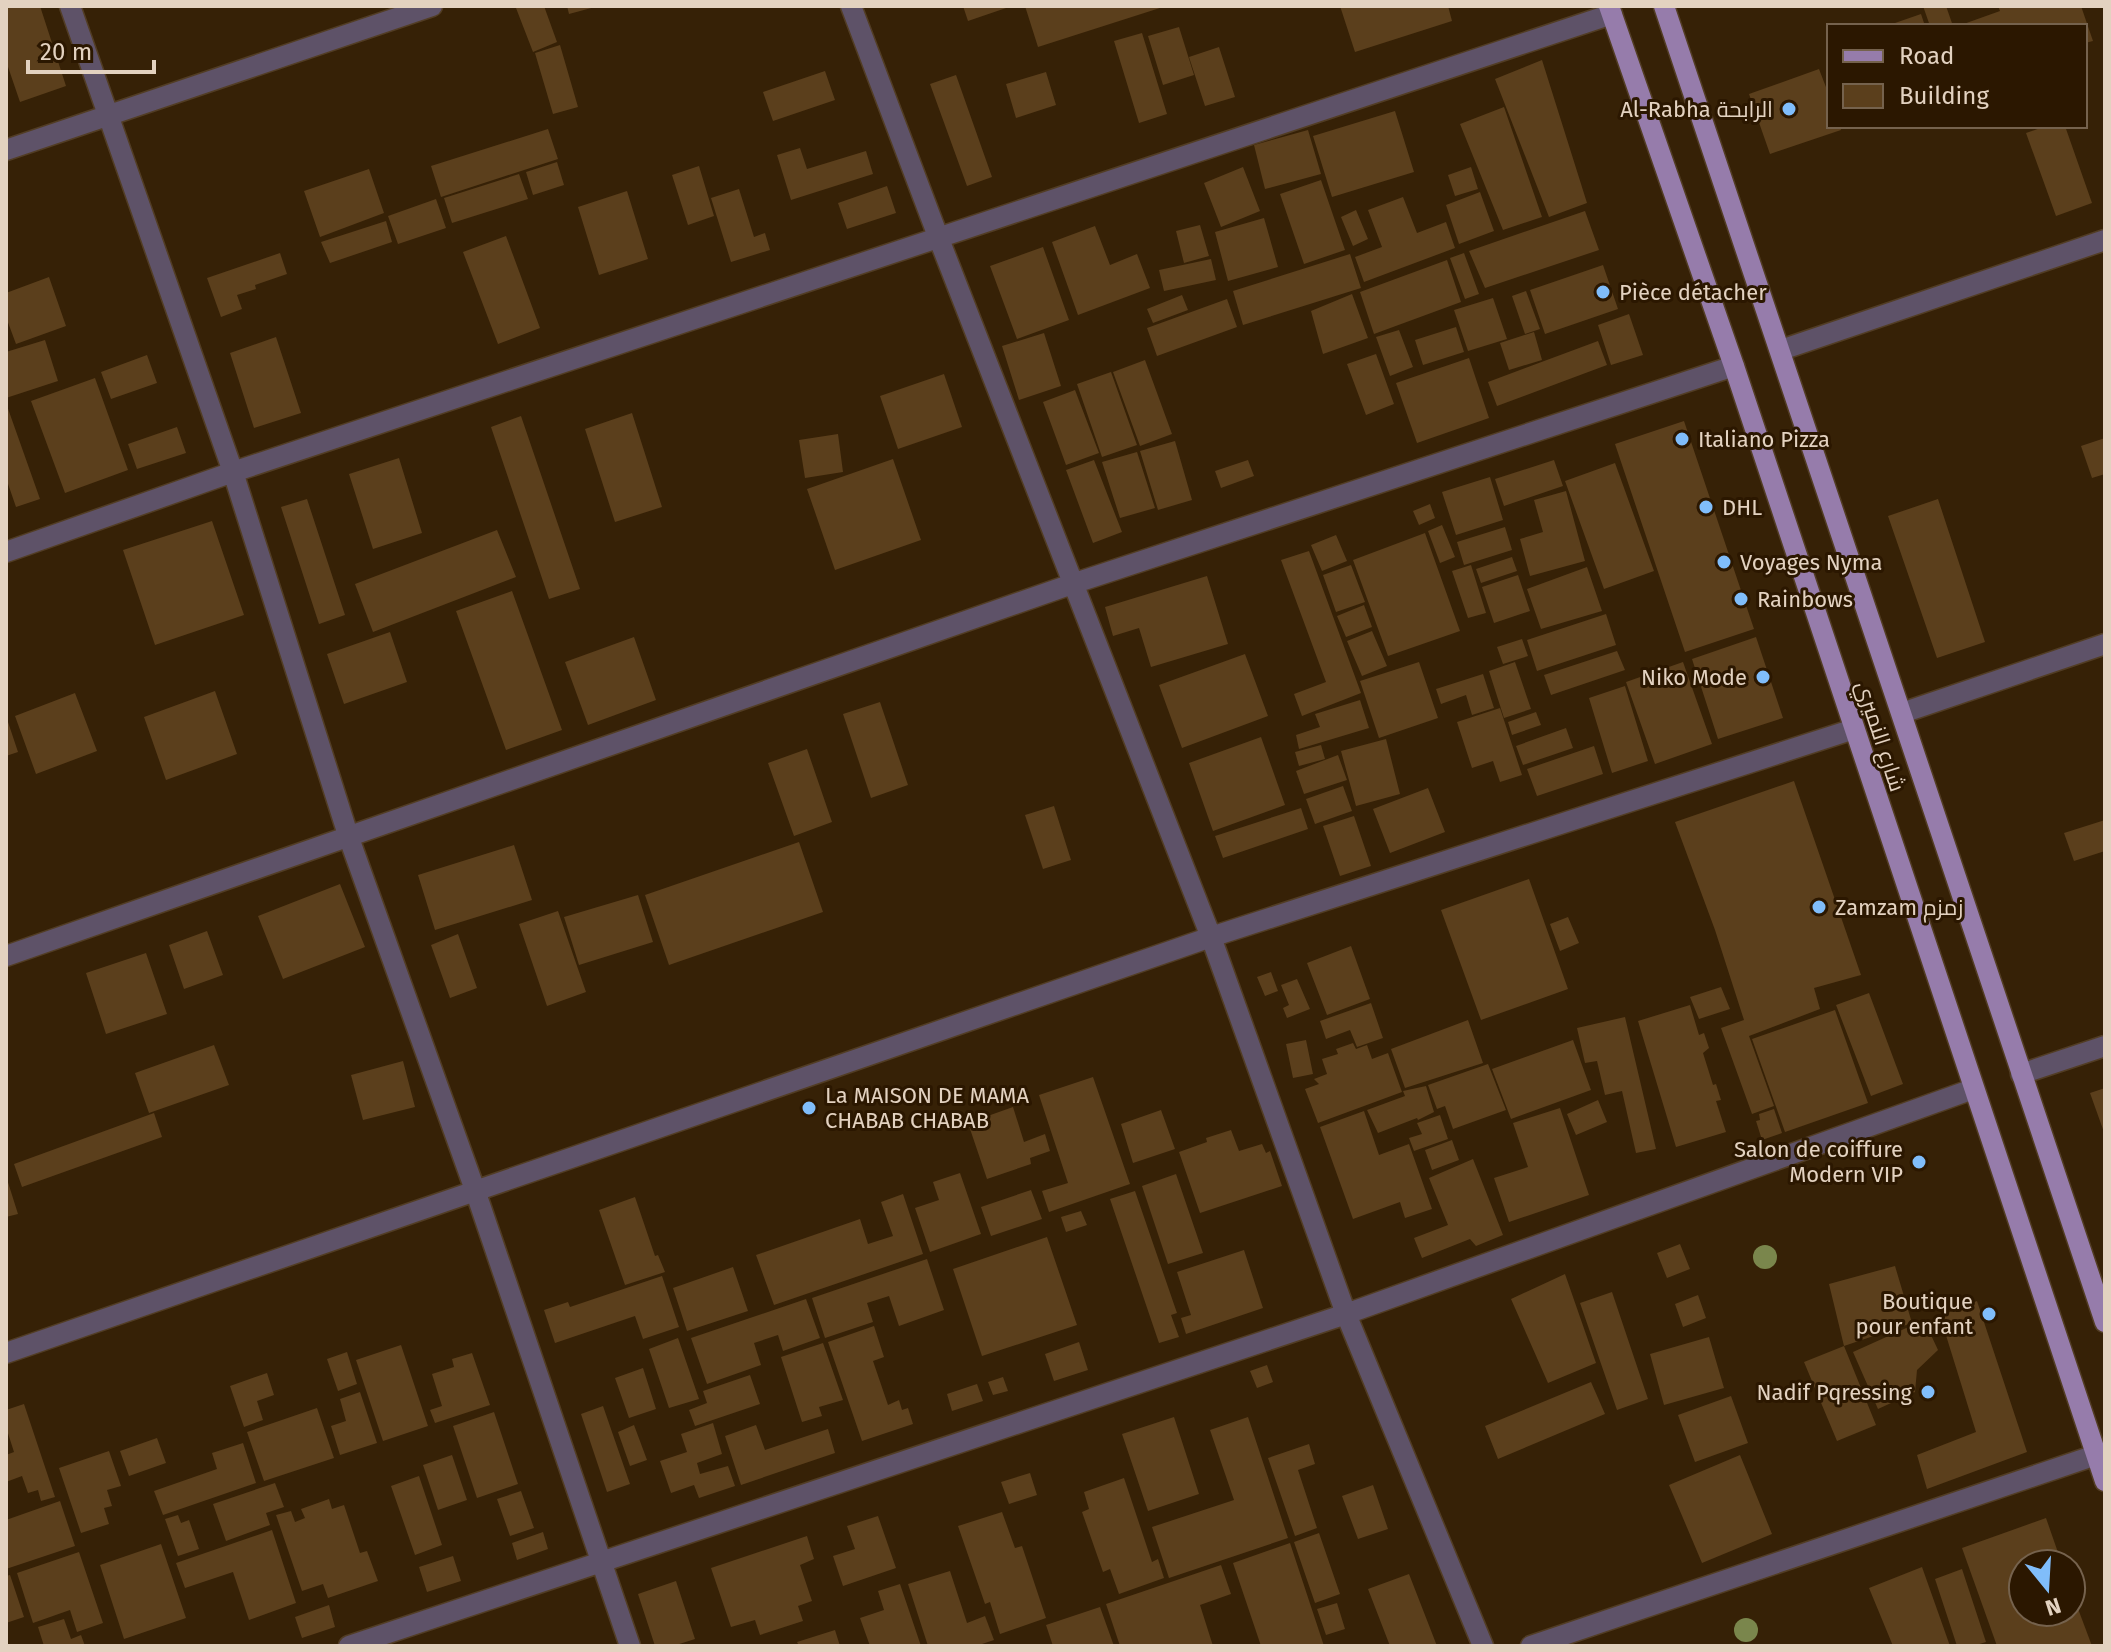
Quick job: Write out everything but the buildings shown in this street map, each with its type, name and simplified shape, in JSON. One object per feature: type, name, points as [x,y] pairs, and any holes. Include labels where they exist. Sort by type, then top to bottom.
[{"type":"main road","name":"شارع النميري","points":[[1664,6],[2105,1322]]},
{"type":"main road","name":"شارع النميري","points":[[1611,10],[1734,366],[2105,1481]]},
{"type":"street","points":[[70,6],[233,472],[349,838],[475,1190],[630,1646]]},
{"type":"street","points":[[6,150],[432,6]]},
{"type":"street","points":[[851,6],[1211,937],[1346,1314],[1483,1646]]},
{"type":"street","points":[[6,552],[233,472],[939,239],[1611,10]]},
{"type":"street","points":[[1781,350],[2105,240]]},
{"type":"street","points":[[6,956],[1075,583],[1734,366]]},
{"type":"street","points":[[1902,713],[2105,644]]},
{"type":"street","points":[[6,1353],[1211,937],[1854,729]]},
{"type":"street","points":[[2021,1074],[2105,1046]]},
{"type":"street","points":[[349,1646],[1346,1314],[1973,1089]]},
{"type":"street","points":[[1531,1646],[2096,1455]]},
{"type":"place","name":"Al-Rabha الرابحة","points":[[1789,109]]},
{"type":"place","name":"Pièce détacher","points":[[1603,292]]},
{"type":"place","name":"Italiano Pizza","points":[[1682,439]]},
{"type":"place","name":"DHL","points":[[1706,507]]},
{"type":"place","name":"Voyages Nyma","points":[[1724,562]]},
{"type":"place","name":"Rainbows","points":[[1741,599]]},
{"type":"place","name":"Niko Mode","points":[[1763,677]]},
{"type":"place","name":"Zamzam زمزم","points":[[1819,907]]},
{"type":"place","name":"La MAISON DE MAMA CHABAB CHABAB","points":[[809,1108]]},
{"type":"place","name":"Salon de coiffure Modern VIP","points":[[1919,1162]]},
{"type":"place","name":"Boutique pour enfant","points":[[1989,1314]]},
{"type":"place","name":"Nadif Pqressing","points":[[1928,1392]]}]
